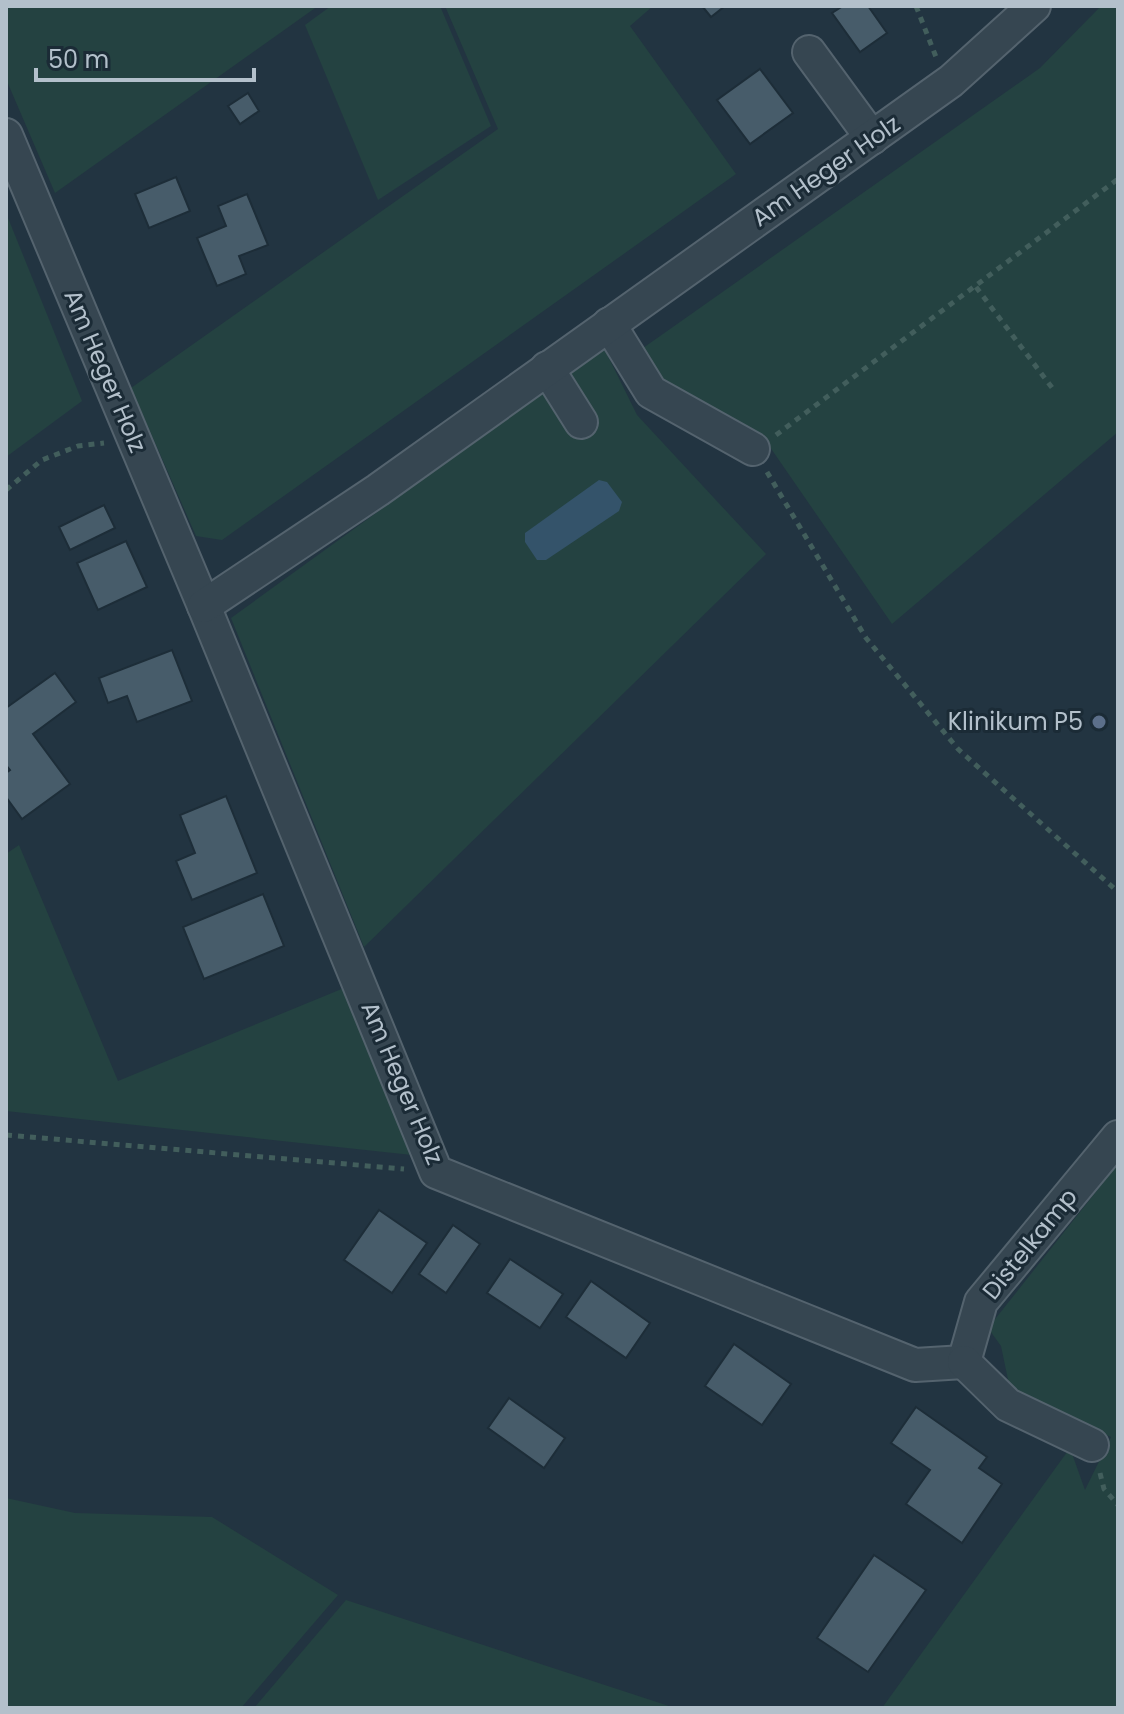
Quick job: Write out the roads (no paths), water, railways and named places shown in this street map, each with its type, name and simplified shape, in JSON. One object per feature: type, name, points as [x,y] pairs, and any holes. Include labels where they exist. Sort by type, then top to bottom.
[{"type":"street","name":"Am Heger Holz","points":[[204,606],[378,490],[951,81],[1034,6]]},
{"type":"street","points":[[809,52],[872,138]]},
{"type":"street","name":"Am Heger Holz","points":[[6,135],[204,606],[436,1172],[915,1365],[964,1362]]},
{"type":"street","points":[[609,324],[651,392],[753,449]]},
{"type":"street","points":[[547,368],[581,422]]},
{"type":"street","name":"Distelkamp","points":[[964,1362],[981,1302],[1118,1137]]},
{"type":"street","points":[[964,1362],[1008,1405],[1092,1445]]},
{"type":"water","points":[[599,480],[607,482],[622,502],[619,511],[546,560],[537,560],[525,542],[525,533]]},
{"type":"place","name":"Klinikum P5","points":[[1099,722]]}]
